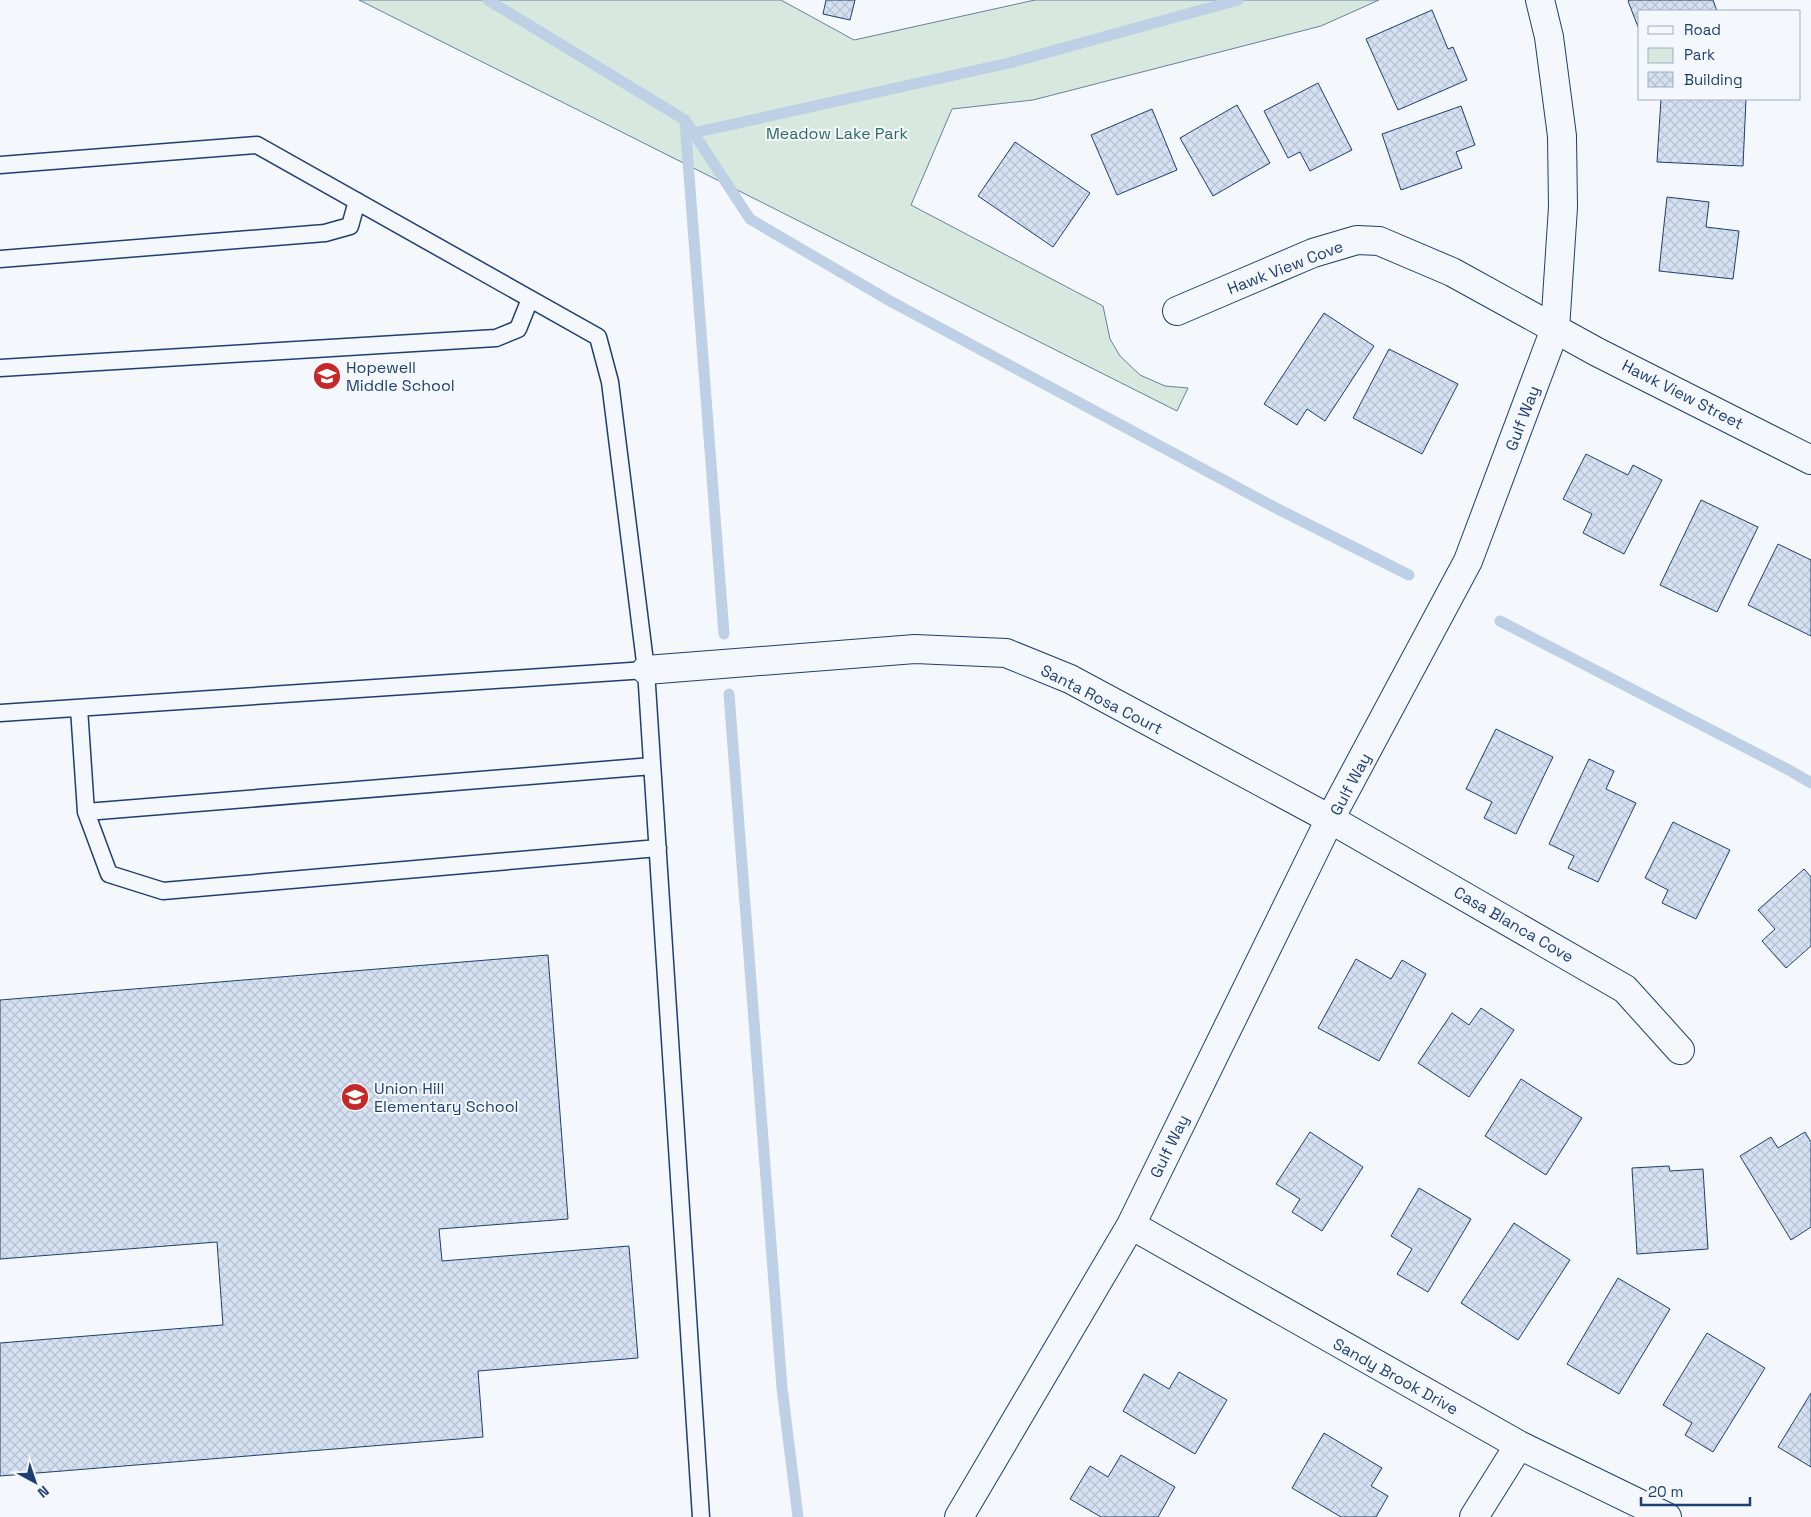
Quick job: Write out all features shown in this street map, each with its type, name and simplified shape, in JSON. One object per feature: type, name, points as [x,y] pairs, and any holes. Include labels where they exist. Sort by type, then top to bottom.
[{"type":"street","name":"Gulf Way","points":[[959,1517],[1131,1225],[1330,819],[1468,561],[1555,329],[1563,207],[1562,136],[1549,37],[1540,0]]},
{"type":"street","name":"Hawk View Cove","points":[[1177,311],[1313,254],[1357,240],[1379,241],[1452,272],[1555,329]]},
{"type":"street","name":"Hawk View Street","points":[[1555,329],[1811,460]]},
{"type":"street","name":"Santa Rosa Court","points":[[646,670],[915,649],[1006,653],[1070,679],[1330,819]]},
{"type":"street","name":"Casa Blanca Cove","points":[[1330,819],[1625,988],[1680,1050]]},
{"type":"street","name":"Sandy Brook Drive","points":[[1131,1225],[1519,1445],[1667,1517]]},
{"type":"street","points":[[1474,1517],[1519,1445]]},
{"type":"lane","points":[[0,165],[257,145],[598,338],[610,382],[646,670],[701,1517]]},
{"type":"lane","points":[[0,259],[325,233],[350,226],[357,201]]},
{"type":"lane","points":[[0,368],[496,338],[518,329],[530,299]]},
{"type":"lane","points":[[0,713],[646,670]]},
{"type":"lane","points":[[78,708],[86,812],[109,874],[163,891],[658,848]]},
{"type":"lane","points":[[86,812],[652,766]]},
{"type":"green space","name":"Meadow Lake Park","points":[[359,0],[781,0],[854,40],[1035,0],[1379,0],[1321,26],[1033,100],[952,109],[911,205],[1103,306],[1110,339],[1120,356],[1140,375],[1165,386],[1188,388],[1177,411]]},
{"type":"building","points":[[826,0],[855,0],[850,20],[823,14]]},
{"type":"building","points":[[1713,0],[1717,10],[1638,10],[1638,27],[1628,1]]},
{"type":"building","points":[[1432,10],[1448,49],[1453,47],[1467,80],[1398,110],[1366,39]]},
{"type":"building","points":[[1318,83],[1352,150],[1310,171],[1300,152],[1288,158],[1264,111]]},
{"type":"building","points":[[1661,100],[1746,100],[1743,166],[1657,162]]},
{"type":"building","points":[[1237,105],[1270,163],[1213,196],[1180,138]]},
{"type":"building","points":[[1461,106],[1475,145],[1456,152],[1462,168],[1401,190],[1382,134]]},
{"type":"building","points":[[1152,109],[1177,170],[1117,195],[1091,135]]},
{"type":"building","points":[[1015,142],[1090,193],[1053,247],[978,196]]},
{"type":"building","points":[[1667,197],[1709,202],[1706,227],[1739,231],[1733,279],[1659,271]]},
{"type":"building","points":[[1324,313],[1374,346],[1325,421],[1307,409],[1297,425],[1264,404]]},
{"type":"building","points":[[1389,349],[1458,384],[1422,454],[1353,418]]},
{"type":"building","points":[[1586,454],[1628,475],[1633,465],[1662,480],[1624,554],[1583,533],[1592,514],[1563,499]]},
{"type":"building","points":[[1701,500],[1758,527],[1717,612],[1660,585]]},
{"type":"building","points":[[1778,544],[1811,560],[1811,636],[1748,605]]},
{"type":"building","points":[[1496,729],[1553,757],[1516,834],[1484,818],[1492,802],[1466,789]]},
{"type":"building","points":[[1589,759],[1614,771],[1606,789],[1636,803],[1598,882],[1568,868],[1574,856],[1549,844]]},
{"type":"building","points":[[1673,822],[1730,850],[1696,919],[1662,903],[1668,890],[1645,878]]},
{"type":"building","points":[[1804,869],[1811,877],[1811,946],[1786,968],[1762,941],[1775,929],[1758,910]]},
{"type":"building","points":[[548,955],[568,1219],[439,1229],[442,1261],[629,1246],[638,1358],[478,1371],[483,1437],[0,1476],[0,1343],[223,1325],[217,1242],[0,1259],[0,1000]]},
{"type":"building","points":[[1356,959],[1391,979],[1402,960],[1426,974],[1379,1061],[1318,1028]]},
{"type":"building","points":[[1481,1008],[1514,1030],[1469,1097],[1418,1063],[1452,1013],[1469,1025]]},
{"type":"building","points":[[1521,1079],[1582,1118],[1546,1175],[1485,1136]]},
{"type":"building","points":[[1310,1132],[1363,1167],[1322,1231],[1292,1212],[1300,1199],[1276,1184]]},
{"type":"building","points":[[1805,1132],[1811,1142],[1811,1227],[1791,1240],[1740,1156],[1771,1137],[1778,1148]]},
{"type":"building","points":[[1669,1166],[1670,1171],[1703,1169],[1708,1249],[1637,1254],[1632,1168]]},
{"type":"building","points":[[1419,1188],[1471,1219],[1428,1292],[1397,1274],[1412,1249],[1391,1236]]},
{"type":"building","points":[[1514,1223],[1570,1260],[1518,1340],[1461,1303]]},
{"type":"building","points":[[1618,1278],[1670,1309],[1619,1394],[1567,1364]]},
{"type":"building","points":[[1707,1333],[1765,1368],[1713,1452],[1685,1435],[1692,1423],[1663,1405]]},
{"type":"building","points":[[1179,1372],[1227,1400],[1195,1454],[1123,1411],[1144,1374],[1169,1389]]},
{"type":"building","points":[[1811,1393],[1811,1467],[1778,1447]]},
{"type":"building","points":[[1324,1433],[1382,1468],[1371,1486],[1388,1496],[1376,1517],[1341,1517],[1292,1488]]},
{"type":"building","points":[[1121,1455],[1175,1487],[1158,1517],[1101,1517],[1070,1499],[1090,1466],[1108,1477]]},
{"type":"waterway","points":[[488,0],[685,120],[750,219],[890,301],[1270,505],[1409,575]]},
{"type":"waterway","points":[[693,133],[1009,63],[1238,0]]},
{"type":"waterway","points":[[685,122],[724,634]]},
{"type":"waterway","points":[[1500,621],[1811,783]]},
{"type":"waterway","points":[[729,694],[782,1388],[798,1517]]},
{"type":"place","name":"Hopewell Middle School","points":[[327,376]]},
{"type":"place","name":"Union Hill Elementary School","points":[[355,1097]]}]
